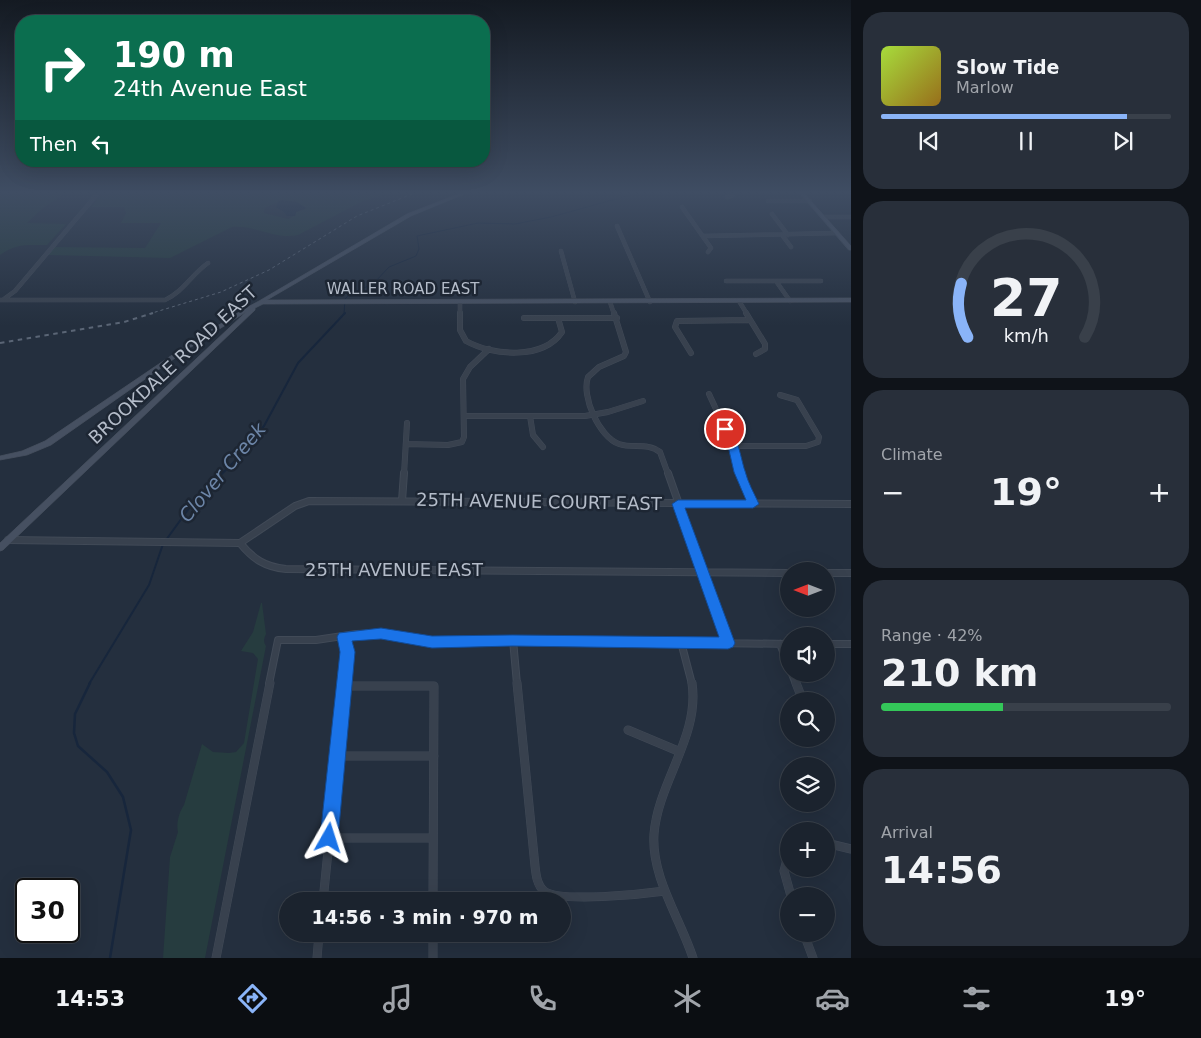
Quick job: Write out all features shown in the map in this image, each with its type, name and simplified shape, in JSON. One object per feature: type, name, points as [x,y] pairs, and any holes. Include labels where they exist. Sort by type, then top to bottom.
[{"type":"main road","name":"BROOKDALE ROAD EAST","points":[[0,548],[262,302],[372,237]]},
{"type":"main road","points":[[840,237],[851,249]]},
{"type":"main road","name":"WALLER ROAD EAST","points":[[0,458],[32,450],[48,443],[193,344],[262,302],[851,300]]},
{"type":"street","points":[[2,299],[15,290],[61,237]]},
{"type":"street","points":[[622,237],[650,302]]},
{"type":"street","points":[[704,237],[711,248],[708,252]]},
{"type":"street","points":[[783,237],[791,247]]},
{"type":"street","points":[[561,251],[575,302]]},
{"type":"street","points":[[2,299],[168,300],[184,286],[196,271],[208,264]]},
{"type":"street","points":[[726,281],[821,281]]},
{"type":"street","points":[[776,281],[790,301]]},
{"type":"street","points":[[739,301],[766,347],[756,354]]},
{"type":"street","points":[[460,302],[462,336],[466,341],[487,348],[526,351],[550,344],[560,337],[562,332],[558,318]]},
{"type":"street","points":[[610,302],[617,318],[626,348],[626,355],[591,373],[586,378],[593,414],[596,422],[614,442],[626,446],[648,446],[656,448],[660,452],[728,643]]},
{"type":"street","points":[[524,318],[617,318]]},
{"type":"street","points":[[691,354],[675,327],[676,322],[683,320],[750,320]]},
{"type":"street","points":[[406,444],[448,445],[462,442],[464,437],[464,376],[487,348]]},
{"type":"street","points":[[709,394],[733,446],[737,467],[753,504]]},
{"type":"street","points":[[733,446],[806,446],[818,442],[819,437],[796,400],[780,395]]},
{"type":"street","points":[[464,416],[593,414],[643,401]]},
{"type":"street","points":[[530,416],[533,436],[543,447]]},
{"type":"street","points":[[402,501],[407,423]]},
{"type":"street","name":"25TH AVENUE COURT EAST","points":[[240,543],[295,506],[305,502],[851,504]]},
{"type":"street","points":[[8,540],[240,543]]},
{"type":"street","name":"25TH AVENUE EAST","points":[[240,543],[249,555],[260,564],[280,569],[780,573]]},
{"type":"street","points":[[835,573],[851,573]]},
{"type":"street","points":[[216,958],[278,640],[316,640],[381,633],[432,642],[513,640],[780,644]]},
{"type":"street","points":[[324,892],[348,652],[344,637]]},
{"type":"street","points":[[513,640],[535,866],[540,888],[543,892],[555,896],[634,896],[665,891]]},
{"type":"street","points":[[681,642],[694,696],[686,731],[657,813],[654,846],[665,891],[684,931],[693,958]]},
{"type":"street","points":[[835,644],[851,644]]},
{"type":"street","points":[[344,686],[434,686],[433,892]]},
{"type":"street","points":[[628,730],[678,751]]},
{"type":"street","points":[[337,756],[434,756]]},
{"type":"street","points":[[329,838],[434,838]]},
{"type":"street","points":[[835,845],[851,849]]},
{"type":"street","points":[[317,958],[318,942]]},
{"type":"street","points":[[433,942],[433,958]]},
{"type":"street","points":[[807,942],[812,958]]},
{"type":"green space","points":[[0,237],[55,237],[47,245],[27,245],[12,248],[0,255]]},
{"type":"green space","points":[[152,237],[213,237],[170,258],[48,255],[54,247],[145,248]]},
{"type":"green space","points":[[261,603],[266,634],[264,643],[266,646],[205,958],[163,958],[170,857],[178,832],[178,818],[184,805],[202,744],[213,752],[229,753],[236,752],[244,743],[258,659],[253,653],[241,651],[253,632]]},
{"type":"waterway","name":"Clover Creek","points":[[344,314],[345,299],[350,294],[373,284],[389,267],[416,256],[419,249],[417,237]]},
{"type":"waterway","name":"Clover Creek","points":[[166,540],[195,500],[236,460],[264,426],[298,363],[345,313]]},
{"type":"waterway","name":"Clover Creek","points":[[89,684],[149,585],[163,544]]},
{"type":"waterway","name":"Clover Creek","points":[[90,683],[75,714],[74,733],[78,746],[107,772],[123,797],[131,830],[110,958]]},
{"type":"railway","points":[[149,314],[221,292],[269,270],[323,237]]},
{"type":"railway","points":[[0,343],[124,322],[153,313]]},
{"type":"route","points":[[329,838],[348,652],[344,637],[356,634],[381,633],[432,642],[513,640],[728,643],[678,504],[753,504],[737,467],[733,446],[725,429]]}]
